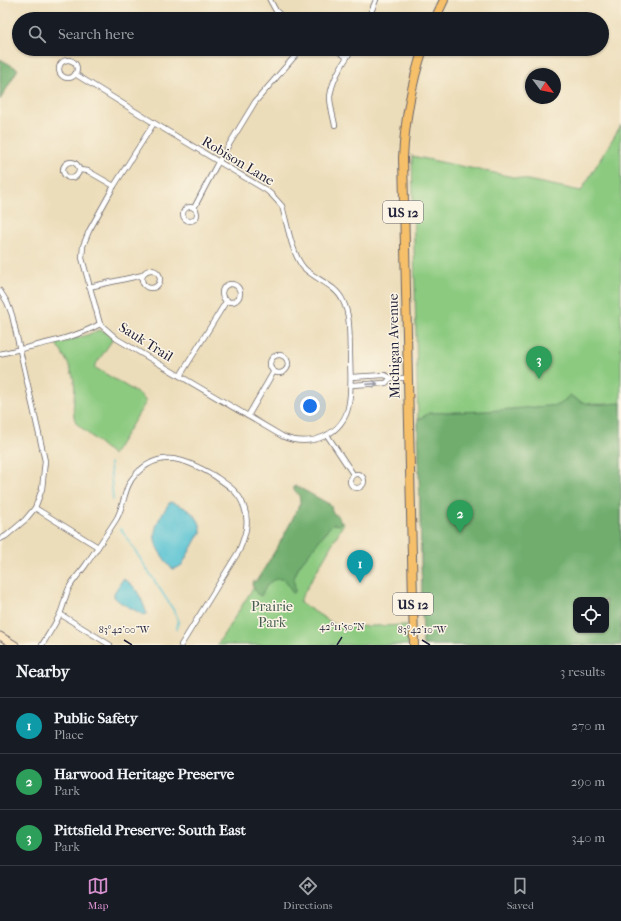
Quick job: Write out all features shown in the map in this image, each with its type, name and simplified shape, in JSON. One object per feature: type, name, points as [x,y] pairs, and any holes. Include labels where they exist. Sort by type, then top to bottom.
[{"type":"highway","points":[[438,12],[444,0]]},
{"type":"highway","name":"Michigan Avenue","points":[[414,645],[403,158],[404,134],[410,95],[421,56]]},
{"type":"main road","points":[[0,636],[15,645]]},
{"type":"street","points":[[270,0],[277,12]]},
{"type":"street","points":[[371,12],[376,0]]},
{"type":"street","points":[[194,208],[219,162],[255,102],[295,56]]},
{"type":"street","points":[[335,124],[330,98],[331,92],[338,73],[347,57]]},
{"type":"street","name":"Robison Lane","points":[[75,74],[266,190],[277,200],[282,206],[297,257],[304,268],[338,293],[343,300],[348,317],[351,377]]},
{"type":"street","name":"Sauk Trail","points":[[154,123],[114,186],[93,224],[83,246],[82,258],[100,324],[117,339],[282,436],[291,440],[311,441],[328,436]]},
{"type":"street","points":[[79,170],[88,171],[114,186]]},
{"type":"street","points":[[89,287],[143,275]]},
{"type":"street","points":[[227,285],[235,285],[239,288],[240,297],[232,302],[227,300],[223,296],[223,290],[227,285]]},
{"type":"street","points":[[0,290],[9,306],[45,461],[42,489],[35,508],[25,520],[6,536],[0,539]]},
{"type":"street","points":[[180,376],[227,300]]},
{"type":"street","points":[[0,354],[73,336],[85,332],[100,324]]},
{"type":"street","points":[[248,416],[274,371]]},
{"type":"street","points":[[353,474],[328,436],[346,414],[349,404],[351,377],[385,375],[392,378],[407,378]]},
{"type":"street","points":[[351,385],[386,383],[392,378]]},
{"type":"street","points":[[42,645],[60,614],[69,587],[98,547],[117,517],[130,482],[137,473],[150,463],[161,459],[174,459],[188,462],[229,485],[240,497],[245,508],[247,521],[245,536],[239,550],[181,645]]},
{"type":"street","points":[[35,508],[98,547]]},
{"type":"street","points":[[60,614],[110,645]]},
{"type":"green space","points":[[0,59],[18,69],[0,100]]},
{"type":"green space","points":[[621,125],[621,645],[423,645],[412,156],[581,191]]},
{"type":"green space","points":[[99,330],[106,332],[113,339],[94,367],[141,395],[146,402],[113,455],[77,424],[73,409],[75,386],[73,376],[67,361],[56,344]]},
{"type":"green space","points":[[570,395],[588,404],[621,403],[621,645],[423,645],[418,420],[429,413],[487,411],[559,405]]},
{"type":"green space","points":[[296,486],[331,505],[332,512],[339,517],[341,523],[340,525],[333,524],[329,528],[299,566],[294,578],[295,592],[293,594],[285,580],[276,579],[270,582],[261,596],[257,594],[252,585],[253,582],[257,580],[274,552],[300,503],[299,496],[293,487]]},
{"type":"green space","name":"Prairie Park","points":[[308,501],[344,523],[299,602],[339,627],[407,625],[408,645],[217,645]]},
{"type":"water","points":[[170,502],[187,509],[192,513],[196,517],[201,527],[201,533],[199,534],[182,565],[173,569],[168,565],[158,549],[155,535],[158,522]]},
{"type":"water","points":[[123,579],[135,589],[141,598],[147,614],[144,615],[121,603],[114,597],[114,593]]},
{"type":"waterway","points":[[110,463],[113,500]]},
{"type":"waterway","points":[[121,529],[176,614],[178,622],[177,629]]},
{"type":"place","name":"Pittsfield Preserve: South East","points":[[539,379]]},
{"type":"place","name":"Harwood Heritage Preserve","points":[[460,533]]},
{"type":"place","name":"Public Safety","points":[[360,583]]}]
